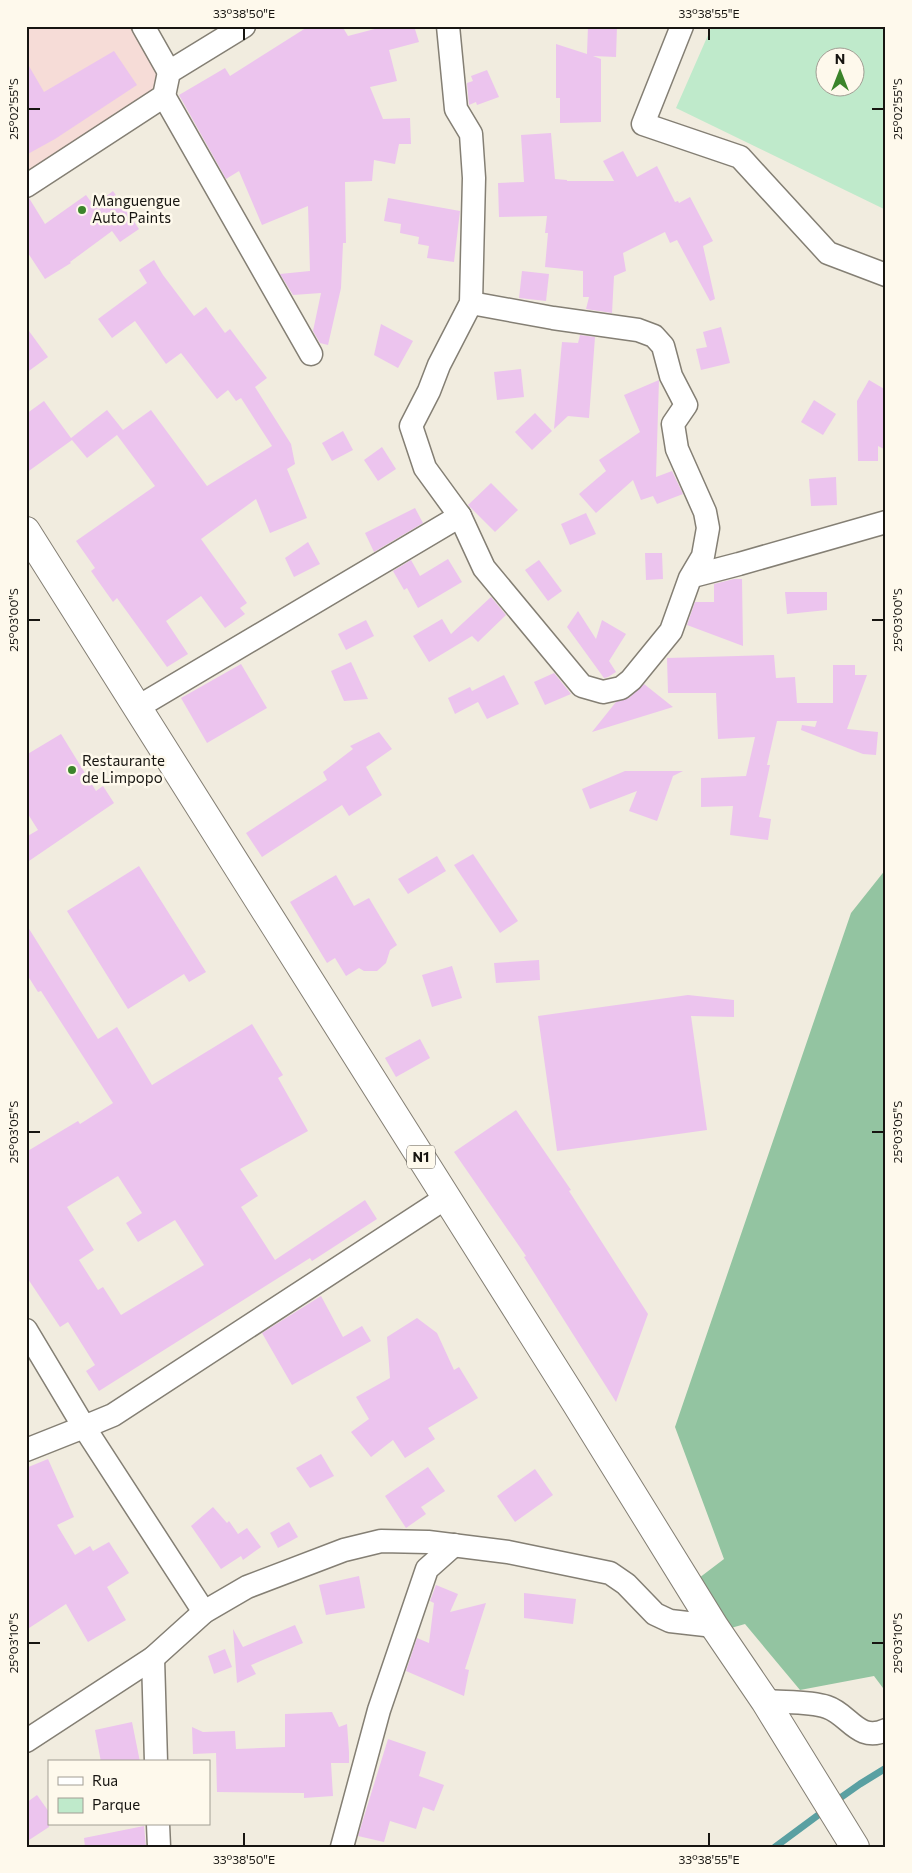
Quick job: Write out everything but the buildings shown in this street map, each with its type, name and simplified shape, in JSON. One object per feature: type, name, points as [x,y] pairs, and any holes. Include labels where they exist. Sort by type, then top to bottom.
[{"type":"highway","name":"N1","points":[[26,531],[571,1394],[714,1626],[765,1701],[855,1847]]},
{"type":"street","points":[[143,26],[169,72],[164,96],[311,354]]},
{"type":"street","points":[[169,72],[244,26]]},
{"type":"street","points":[[448,26],[456,109],[472,134],[474,178],[471,303],[439,365],[429,391],[411,426],[424,468],[460,516],[484,568],[582,686],[603,692],[621,688],[631,680],[671,631],[703,556],[708,528],[705,512],[677,449],[673,424],[686,405],[671,376],[662,346],[654,336],[638,330],[553,318],[471,303]]},
{"type":"street","points":[[682,26],[643,124],[740,157],[828,253],[886,275]]},
{"type":"street","points":[[26,186],[164,96]]},
{"type":"street","points":[[138,707],[460,516]]},
{"type":"street","points":[[693,576],[886,522]]},
{"type":"street","points":[[26,1450],[114,1415],[447,1197]]},
{"type":"street","points":[[26,1330],[84,1427],[204,1612]]},
{"type":"street","points":[[26,1741],[153,1658],[204,1612],[246,1588],[344,1550],[381,1542],[428,1542],[508,1552],[610,1573],[626,1584],[655,1614],[670,1621],[714,1626]]},
{"type":"street","points":[[342,1847],[379,1710],[427,1569],[454,1545]]},
{"type":"street","points":[[153,1658],[156,1760]]},
{"type":"street","points":[[765,1701],[829,1708],[857,1730],[869,1733],[886,1730]]},
{"type":"street","points":[[158,1826],[159,1847]]},
{"type":"shaded area","points":[[26,26],[132,26],[166,87],[26,182]]},
{"type":"green space","points":[[712,26],[886,26],[886,210],[676,108]]},
{"type":"green space","points":[[886,869],[886,1692],[874,1676],[800,1690],[745,1624],[731,1628],[699,1578],[724,1559],[675,1427],[851,913]]},
{"type":"waterway","points":[[833,1803],[886,1768]]},
{"type":"waterway","points":[[775,1847],[825,1810]]},
{"type":"place","name":"Manguengue Auto Paints","points":[[82,210]]},
{"type":"place","name":"Restaurante de Limpopo","points":[[72,770]]}]
